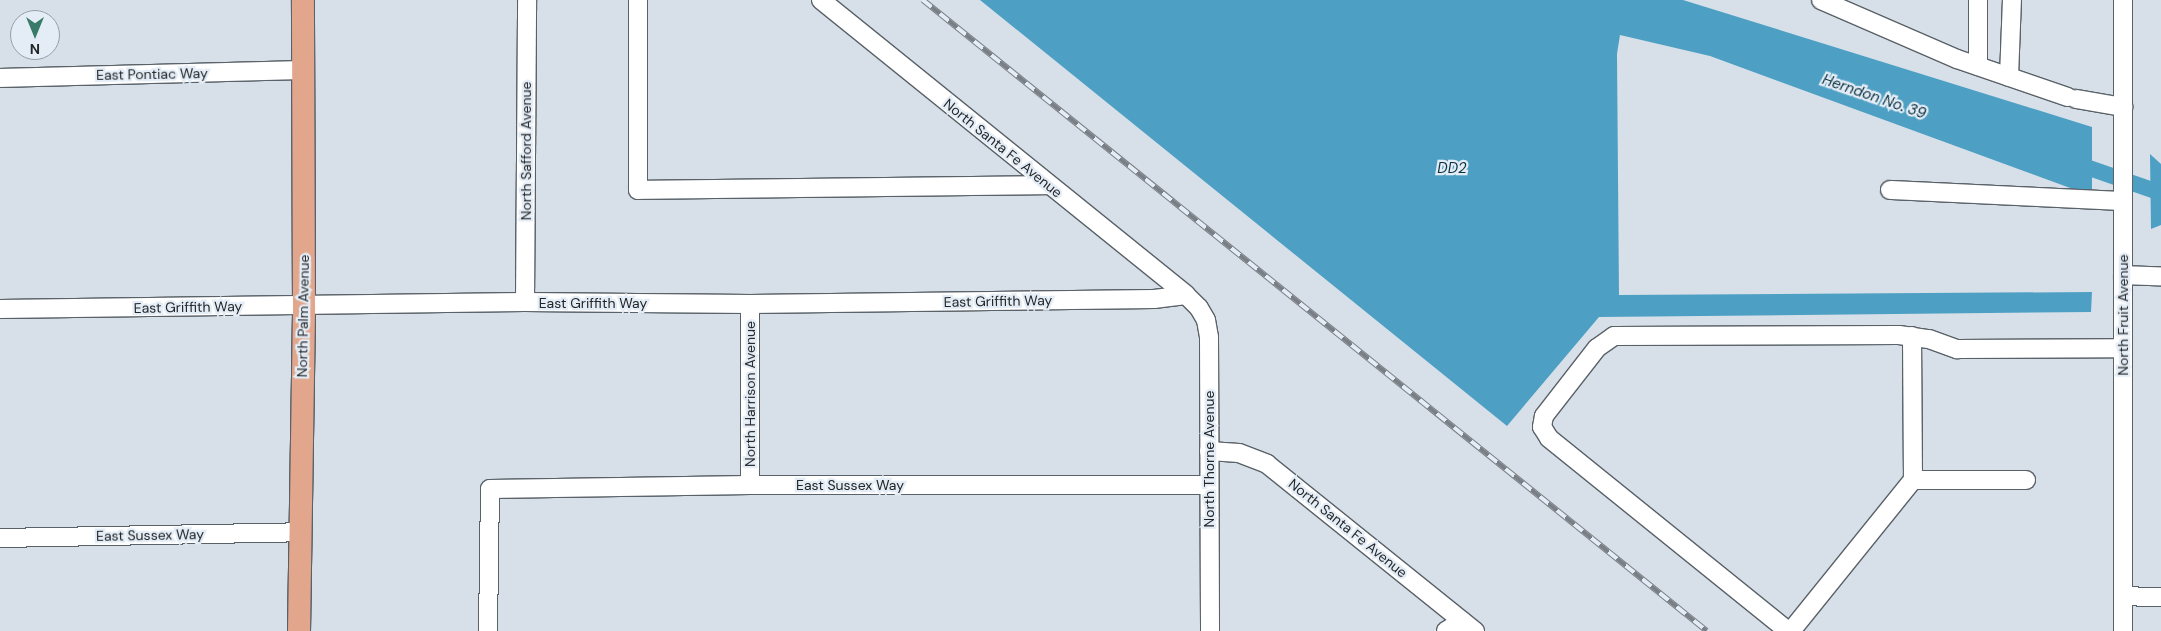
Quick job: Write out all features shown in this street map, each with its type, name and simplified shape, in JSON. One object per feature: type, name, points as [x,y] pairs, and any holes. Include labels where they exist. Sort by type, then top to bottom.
[{"type":"main road","name":"North Palm Avenue","points":[[299,631],[304,306],[302,0]]},
{"type":"street","name":"North Safford Avenue","points":[[525,302],[527,0]]},
{"type":"street","points":[[638,0],[638,190],[1048,185]]},
{"type":"street","name":"North Santa Fe Avenue","points":[[821,0],[1048,185],[1186,294]]},
{"type":"street","points":[[1821,0],[1978,66],[2009,77],[2072,98],[2123,107]]},
{"type":"street","points":[[1978,0],[1978,66]]},
{"type":"street","points":[[2009,77],[2012,0]]},
{"type":"street","name":"North Fruit Avenue","points":[[2123,0],[2123,631]]},
{"type":"street","name":"East Pontiac Way","points":[[0,78],[303,70]]},
{"type":"street","points":[[1890,190],[2123,201]]},
{"type":"street","points":[[2123,275],[2161,276]]},
{"type":"street","name":"East Griffith Way","points":[[0,309],[525,302],[750,304],[1154,299],[1186,294]]},
{"type":"street","name":"North Thorne Avenue","points":[[1186,294],[1202,314],[1209,337],[1210,631]]},
{"type":"street","name":"North Harrison Avenue","points":[[750,304],[750,485]]},
{"type":"street","points":[[1912,336],[1912,480],[1790,631],[1549,438],[1542,427],[1544,416],[1597,348],[1614,336],[1889,335],[1912,336],[1929,339],[1957,349],[2123,348]]},
{"type":"street","name":"North Santa Fe Avenue","points":[[1209,451],[1239,453],[1268,464],[1469,626]]},
{"type":"street","points":[[1912,480],[2026,480]]},
{"type":"street","name":"East Sussex Way","points":[[488,631],[490,489],[750,485],[1209,485]]},
{"type":"street","name":"East Sussex Way","points":[[0,538],[300,532]]},
{"type":"street","points":[[2123,596],[2161,597]]},
{"type":"street","points":[[1446,631],[1469,626]]},
{"type":"water","name":"DD2","points":[[980,0],[1683,0],[2092,127],[2092,196],[1710,56],[1620,35],[1617,54],[1619,295],[2092,292],[2091,312],[1599,317],[1507,426]]},
{"type":"water","points":[[2150,154],[2161,164],[2161,225],[2151,229]]},
{"type":"waterway","name":"Herndon No. 39","points":[[2072,162],[2161,193]]},
{"type":"railway","points":[[923,0],[1707,631]]}]
